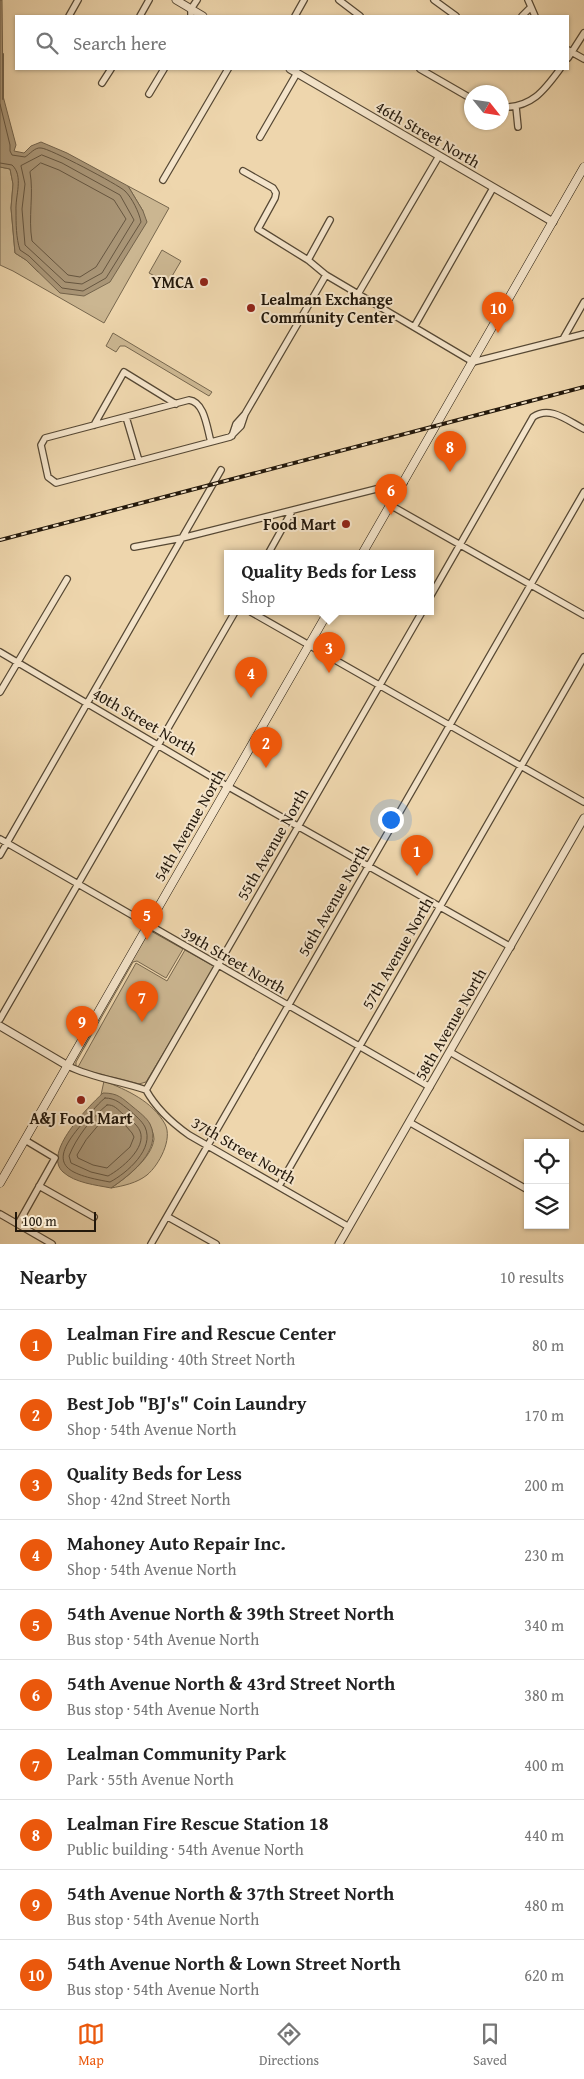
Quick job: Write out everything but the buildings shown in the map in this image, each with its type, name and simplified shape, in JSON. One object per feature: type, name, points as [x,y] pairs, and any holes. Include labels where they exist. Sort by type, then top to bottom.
[{"type":"main road","points":[[364,550],[584,168]]},
{"type":"main road","name":"54th Avenue North","points":[[0,1183],[326,615]]},
{"type":"street","points":[[70,15],[78,0]]},
{"type":"street","points":[[141,15],[149,0]]},
{"type":"street","points":[[176,0],[191,13],[197,0]]},
{"type":"street","points":[[296,15],[304,0]]},
{"type":"street","points":[[339,0],[359,15]]},
{"type":"street","points":[[434,0],[455,15]]},
{"type":"street","points":[[528,0],[534,15]]},
{"type":"street","points":[[523,15],[530,8]]},
{"type":"street","points":[[584,33],[570,51],[584,59]]},
{"type":"street","points":[[102,83],[110,70]]},
{"type":"street","points":[[149,94],[163,70]]},
{"type":"street","points":[[164,180],[227,70]]},
{"type":"street","name":"46th Street North","points":[[292,70],[554,222]]},
{"type":"street","points":[[422,70],[464,94]]},
{"type":"street","points":[[509,106],[516,107],[544,91],[559,70]]},
{"type":"street","points":[[260,137],[297,73]]},
{"type":"street","points":[[516,107],[518,127]]},
{"type":"street","points":[[358,294],[439,156]]},
{"type":"street","points":[[243,171],[273,188],[276,193],[258,229],[308,260],[326,275],[473,362],[584,334]]},
{"type":"street","points":[[414,327],[493,188]]},
{"type":"street","points":[[308,260],[330,220]]},
{"type":"street","points":[[210,442],[199,406],[192,400],[44,438],[41,450],[48,477],[53,482],[58,482],[231,437],[241,426],[245,414],[326,275]]},
{"type":"street","points":[[563,339],[584,302]]},
{"type":"street","points":[[94,425],[124,372],[176,404]]},
{"type":"street","points":[[434,590],[533,417],[541,412],[553,413],[584,430]]},
{"type":"street","points":[[126,417],[138,461]]},
{"type":"street","points":[[0,855],[221,470]]},
{"type":"street","points":[[134,547],[182,538],[404,482]]},
{"type":"street","name":"56th Avenue North","points":[[151,1244],[584,492]]},
{"type":"street","points":[[390,506],[584,615]]},
{"type":"street","points":[[270,550],[292,511]]},
{"type":"street","points":[[0,692],[67,579]]},
{"type":"street","points":[[0,1019],[233,615]]},
{"type":"street","points":[[255,615],[584,802]]},
{"type":"street","name":"55th Avenue North","points":[[146,1090],[420,615]]},
{"type":"street","name":"40th Street North","points":[[0,652],[227,786],[511,946]]},
{"type":"street","name":"57th Avenue North","points":[[279,1186],[584,657]]},
{"type":"street","name":"58th Avenue North","points":[[339,1244],[584,818]]},
{"type":"street","name":"39th Street North","points":[[0,839],[358,1048],[430,1087]]},
{"type":"street","points":[[0,1026],[83,1074],[146,1090]]},
{"type":"street","points":[[450,1052],[582,1128]]},
{"type":"street","name":"37th Street North","points":[[146,1090],[174,1124],[189,1135],[349,1227]]},
{"type":"street","points":[[409,1122],[524,1188]]},
{"type":"street","points":[[18,1224],[56,1158],[25,1140]]},
{"type":"street","points":[[40,1186],[94,1217]]},
{"type":"street","points":[[0,1214],[52,1244]]},
{"type":"street","points":[[168,1217],[216,1244]]},
{"type":"shaded area","points":[[0,167],[10,169],[13,184],[11,208],[15,253],[26,260],[38,272],[143,211],[128,186],[169,208],[104,323],[0,265]]},
{"type":"shaded area","points":[[162,250],[181,261],[168,283],[149,273]]},
{"type":"shaded area","points":[[113,333],[212,392],[209,396],[125,346],[120,346],[116,352],[106,346]]},
{"type":"shaded area","points":[[149,930],[183,949],[166,978],[137,961],[133,962],[76,1062],[76,1067],[72,1065]]},
{"type":"shaded area","points":[[185,950],[215,967],[146,1082],[139,1084],[78,1067],[136,963],[167,981]]},
{"type":"shaded area","points":[[104,1081],[130,1092],[146,1103],[160,1116],[167,1130],[164,1151],[152,1171],[134,1182],[111,1188],[131,1173],[143,1160],[149,1153],[154,1139],[149,1123],[101,1095]]},
{"type":"water","points":[[0,0],[2,0],[3,96],[16,145],[14,151],[24,153],[31,146],[41,142],[67,153],[128,186],[143,211],[147,222],[110,282],[84,296],[60,293],[26,260],[15,253],[11,208],[13,184],[10,169],[0,167]]},
{"type":"water","points":[[103,1093],[116,1095],[126,1101],[147,1120],[153,1134],[152,1143],[142,1161],[111,1188],[73,1179],[63,1172],[58,1164],[58,1154],[62,1142],[78,1119]]},
{"type":"waterway","points":[[3,54],[3,99]]},
{"type":"railway","points":[[0,540],[584,387]]},
{"type":"place","name":"YMCA","points":[[204,282]]},
{"type":"place","name":"Lealman Exchange Community Center","points":[[251,308]]},
{"type":"place","name":"54th Avenue North & Lown Street North","points":[[498,333]]},
{"type":"place","name":"Lealman Fire Rescue Station 18","points":[[450,472]]},
{"type":"place","name":"54th Avenue North & 43rd Street North","points":[[391,515]]},
{"type":"place","name":"Food Mart","points":[[346,524]]},
{"type":"place","name":"Quality Beds for Less","points":[[329,673]]},
{"type":"place","name":"Mahoney Auto Repair Inc.","points":[[251,698]]},
{"type":"place","name":"Best Job \"BJ's\" Coin Laundry","points":[[266,768]]},
{"type":"place","name":"Lealman Fire and Rescue Center","points":[[417,876]]},
{"type":"place","name":"54th Avenue North & 39th Street North","points":[[147,940]]},
{"type":"place","name":"Lealman Community Park","points":[[142,1022]]},
{"type":"place","name":"54th Avenue North & 37th Street North","points":[[82,1047]]},
{"type":"place","name":"A&J Food Mart","points":[[81,1100]]}]
